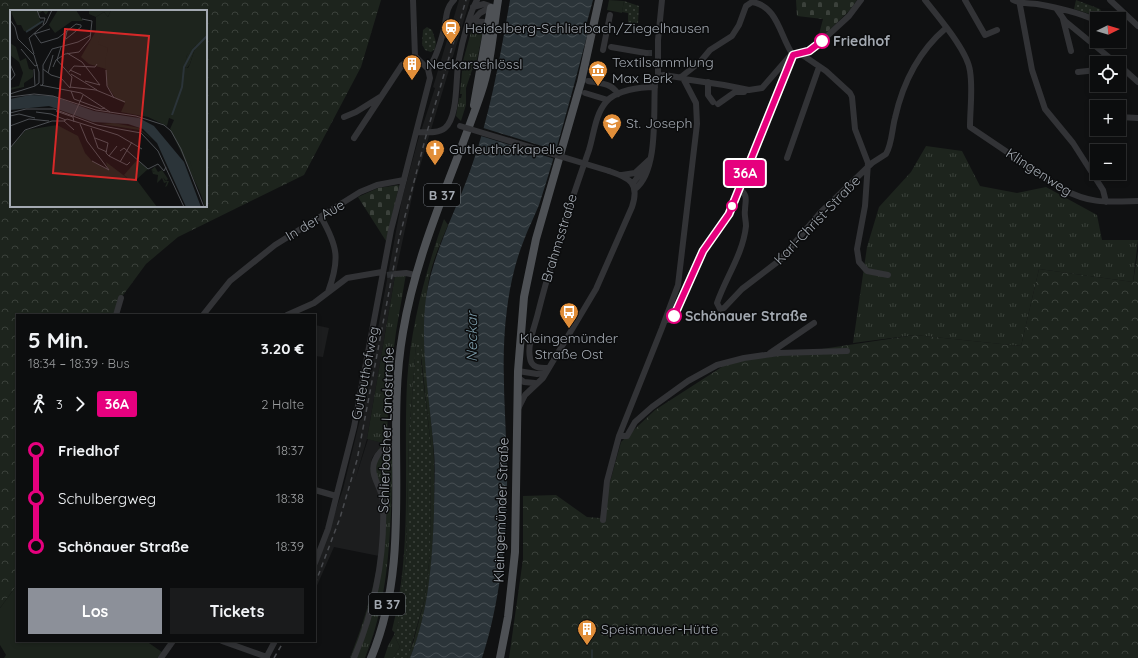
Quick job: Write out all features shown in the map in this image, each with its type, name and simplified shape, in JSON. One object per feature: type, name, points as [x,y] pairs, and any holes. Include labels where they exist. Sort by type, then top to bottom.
[{"type":"main road","name":"Kleingemünder Straße","points":[[500,658],[508,617],[515,552],[517,374],[522,313],[531,261],[542,217],[581,82],[599,0]]},
{"type":"main road","name":"Schlierbacher Landstraße","points":[[472,115],[475,87],[488,24],[495,3]]},
{"type":"main road","name":"Schlierbacher Landstraße","points":[[371,658],[384,622],[392,570],[396,522],[398,368],[402,334],[415,275],[481,92],[488,65],[495,3]]},
{"type":"street","points":[[404,180],[418,132],[430,78],[428,69],[415,56],[413,0]]},
{"type":"street","points":[[428,69],[433,61],[443,31],[446,12],[454,0]]},
{"type":"street","points":[[418,132],[441,130],[447,126],[455,100],[458,60],[470,24],[473,7],[477,0]]},
{"type":"street","name":"Kleingemünder Straße","points":[[517,410],[525,395],[547,371],[596,289],[632,207],[634,186],[650,159],[655,87],[658,76],[656,53],[662,0]]},
{"type":"street","points":[[708,82],[708,95],[716,103],[735,92],[764,87],[788,58],[793,55],[809,51],[819,44],[849,16],[861,0]]},
{"type":"street","points":[[926,0],[946,28]]},
{"type":"street","points":[[965,0],[985,35],[997,30]]},
{"type":"street","points":[[1110,0],[1123,12]]},
{"type":"street","points":[[682,78],[712,49],[732,36],[740,23],[746,6],[754,1],[774,16],[784,41],[793,55]]},
{"type":"street","points":[[1090,17],[1073,11],[1017,1],[1032,70],[1045,109],[1073,143],[1103,190],[1106,202]]},
{"type":"street","points":[[473,7],[495,3]]},
{"type":"street","points":[[470,24],[480,13],[495,3]]},
{"type":"street","points":[[1056,8],[1065,21],[1107,56]]},
{"type":"street","points":[[603,50],[610,15]]},
{"type":"street","points":[[1126,15],[1138,26]]},
{"type":"street","points":[[1065,21],[1071,51]]},
{"type":"street","points":[[470,24],[484,22],[488,24]]},
{"type":"street","points":[[594,28],[606,30]]},
{"type":"street","name":"Klingenweg","points":[[946,28],[969,65],[970,127],[1062,189],[1078,198],[1099,203],[1138,201]]},
{"type":"street","name":"Karl-Christ-Straße","points":[[739,189],[746,195],[746,228],[735,262],[717,301],[717,306],[720,308],[724,308],[742,289],[780,260],[818,215],[868,167],[888,151],[900,98],[913,69],[928,44],[946,28]]},
{"type":"street","points":[[611,47],[646,53]]},
{"type":"street","points":[[801,54],[819,67],[850,94],[853,103],[855,129],[865,152],[868,167],[865,206],[857,244],[858,259],[867,272],[888,275]]},
{"type":"street","points":[[665,320],[668,321],[673,318],[703,251],[726,220],[793,55]]},
{"type":"street","points":[[354,138],[405,62],[415,56]]},
{"type":"street","points":[[787,158],[819,67]]},
{"type":"street","points":[[1078,72],[1090,71]]},
{"type":"street","points":[[1126,72],[1138,82]]},
{"type":"street","points":[[658,76],[664,75],[749,90]]},
{"type":"street","points":[[603,520],[608,477],[618,436],[665,320],[665,316],[676,295],[698,124],[696,103],[682,78]]},
{"type":"street","points":[[588,81],[607,84],[618,94]]},
{"type":"street","name":"Brahmsstraße","points":[[547,371],[537,367],[530,359],[536,320],[562,226],[591,143],[598,116],[608,100],[618,94],[655,87]]},
{"type":"street","points":[[585,93],[608,100]]},
{"type":"street","points":[[344,117],[353,114],[381,96]]},
{"type":"street","points":[[1126,117],[1138,118]]},
{"type":"street","points":[[449,121],[460,126],[609,171],[620,175],[634,186]]},
{"type":"street","points":[[620,175],[635,173],[650,159]]},
{"type":"street","name":"In der Aue","points":[[204,314],[230,281],[275,245],[362,191],[377,185],[404,180]]},
{"type":"street","name":"Gutleuthofweg","points":[[316,561],[324,543],[354,427],[404,180]]},
{"type":"street","points":[[321,216],[333,239],[336,249],[333,279],[328,293]]},
{"type":"street","points":[[395,274],[406,273],[415,275]]},
{"type":"street","points":[[300,313],[347,278],[362,275],[384,275]]},
{"type":"street","points":[[116,314],[122,298]]},
{"type":"street","points":[[769,354],[814,323]]},
{"type":"street","points":[[618,436],[627,436],[635,422],[647,411],[702,372],[731,361],[769,354],[847,351]]},
{"type":"street","points":[[517,374],[537,374],[547,371]]},
{"type":"street","points":[[517,374],[524,382],[535,384]]},
{"type":"street","points":[[354,658],[370,608],[381,552],[383,502],[374,476],[374,464],[377,456],[383,449],[396,446]]},
{"type":"street","points":[[316,490],[336,496]]},
{"type":"street","points":[[161,658],[172,642]]},
{"type":"street","points":[[225,642],[266,657],[275,642]]},
{"type":"shaded area","points":[[459,0],[470,0],[415,183],[395,276],[367,439],[355,480],[368,439],[383,443],[372,458],[370,469],[380,495],[382,510],[379,556],[334,547],[316,588],[316,567],[343,489],[364,403],[402,199],[418,140],[435,88],[433,87]]},
{"type":"shaded area","points":[[316,325],[329,328],[323,357],[316,356]]},
{"type":"green space","points":[[0,0],[381,0],[361,67],[304,175],[178,237],[146,264],[121,298],[113,314],[16,314],[16,586],[0,608]]},
{"type":"green space","points":[[609,0],[624,1],[622,13],[607,10]]},
{"type":"green space","points":[[796,0],[857,0],[850,10],[817,42],[823,19],[797,16]]},
{"type":"green space","points":[[1076,0],[1100,9],[1102,12],[1090,12],[1090,14],[1074,9]]},
{"type":"green space","points":[[624,1],[639,6],[638,23],[628,23],[628,13],[622,12]]},
{"type":"green space","points":[[476,24],[482,25],[483,31],[475,69],[472,70],[466,88],[466,105],[461,121],[456,116],[459,98],[461,98],[462,94],[460,94],[463,61],[472,28]]},
{"type":"green space","points":[[427,27],[432,30],[436,42],[435,49],[431,52],[425,50],[422,44],[423,30]]},
{"type":"green space","points":[[926,146],[962,151],[980,186],[1017,193],[1046,187],[1097,215],[1102,240],[1138,240],[1133,282],[1039,269],[1021,346],[915,335],[853,343],[867,247],[879,207],[911,172]]},
{"type":"green space","points":[[398,185],[386,241],[358,197],[378,188]]},
{"type":"green space","points":[[444,219],[448,225],[436,254],[429,277],[424,325],[434,461],[434,515],[431,570],[421,623],[410,658],[407,658],[413,643],[425,598],[430,554],[431,447],[421,355],[416,344],[409,437],[406,559],[399,601],[399,621],[395,633],[392,630],[399,600],[405,538],[407,382],[415,320],[425,279]]},
{"type":"green space","points":[[1138,251],[1138,658],[509,658],[523,559],[523,496],[556,495],[587,517],[600,518],[621,442],[655,410],[728,363],[915,335],[1021,346],[1039,269],[1133,282]]},
{"type":"green space","points":[[406,274],[389,386],[387,437],[383,443],[367,439],[395,276]]},
{"type":"green space","points":[[416,343],[422,344],[421,361],[431,447],[430,554],[425,598],[409,654],[407,658],[393,658],[400,647],[394,635],[399,621],[399,601],[406,559],[409,437]]},
{"type":"green space","points":[[381,445],[386,456],[393,460],[388,560],[380,610],[374,634],[365,658],[350,658],[363,622],[373,586],[380,548],[382,529],[381,499],[372,478],[371,465],[374,456]]},
{"type":"green space","points":[[16,586],[16,642],[147,642],[162,652],[158,658],[4,658],[6,655],[0,645],[0,608]]},
{"type":"green space","points":[[394,635],[400,647],[393,658],[384,658],[388,646]]},
{"type":"water","name":"Neckar","points":[[510,0],[593,0],[587,22],[587,36],[570,100],[539,205],[518,257],[513,274],[507,309],[504,354],[504,400],[507,511],[497,598],[488,639],[482,658],[410,658],[421,622],[431,568],[434,512],[434,450],[426,374],[424,340],[425,306],[437,254],[464,188],[483,130],[494,87]]},
{"type":"pier","points":[[480,127],[558,151],[555,159],[478,135]]},
{"type":"waterway","points":[[592,650],[592,658]]},
{"type":"tunnel","points":[[646,53],[655,53]]},
{"type":"tunnel","points":[[387,275],[395,274]]},
{"type":"railway","points":[[316,581],[340,518],[357,460],[399,239],[427,132],[466,0]]},
{"type":"railway","points":[[274,658],[283,642]]},
{"type":"bus line","name":"36A","points":[[674,316],[703,251],[709,240],[726,220],[729,214],[793,55],[809,51],[822,41]]},
{"type":"place","name":"Friedhof","points":[[822,41]]},
{"type":"place","name":"Heidelberg-Schlierbach/Ziegelhausen","points":[[451,45]]},
{"type":"place","name":"Neckarschlössl","points":[[412,81]]},
{"type":"place","name":"Textilsammlung Max Berk","points":[[598,87]]},
{"type":"place","name":"St. Joseph","points":[[612,140]]},
{"type":"place","name":"Gutleuthofkapelle","points":[[435,166]]},
{"type":"place","name":"Schönauer Straße","points":[[674,316]]},
{"type":"place","name":"Kleingemünder Straße Ost","points":[[569,329]]},
{"type":"place","name":"Speismauer-Hütte","points":[[587,646]]}]
